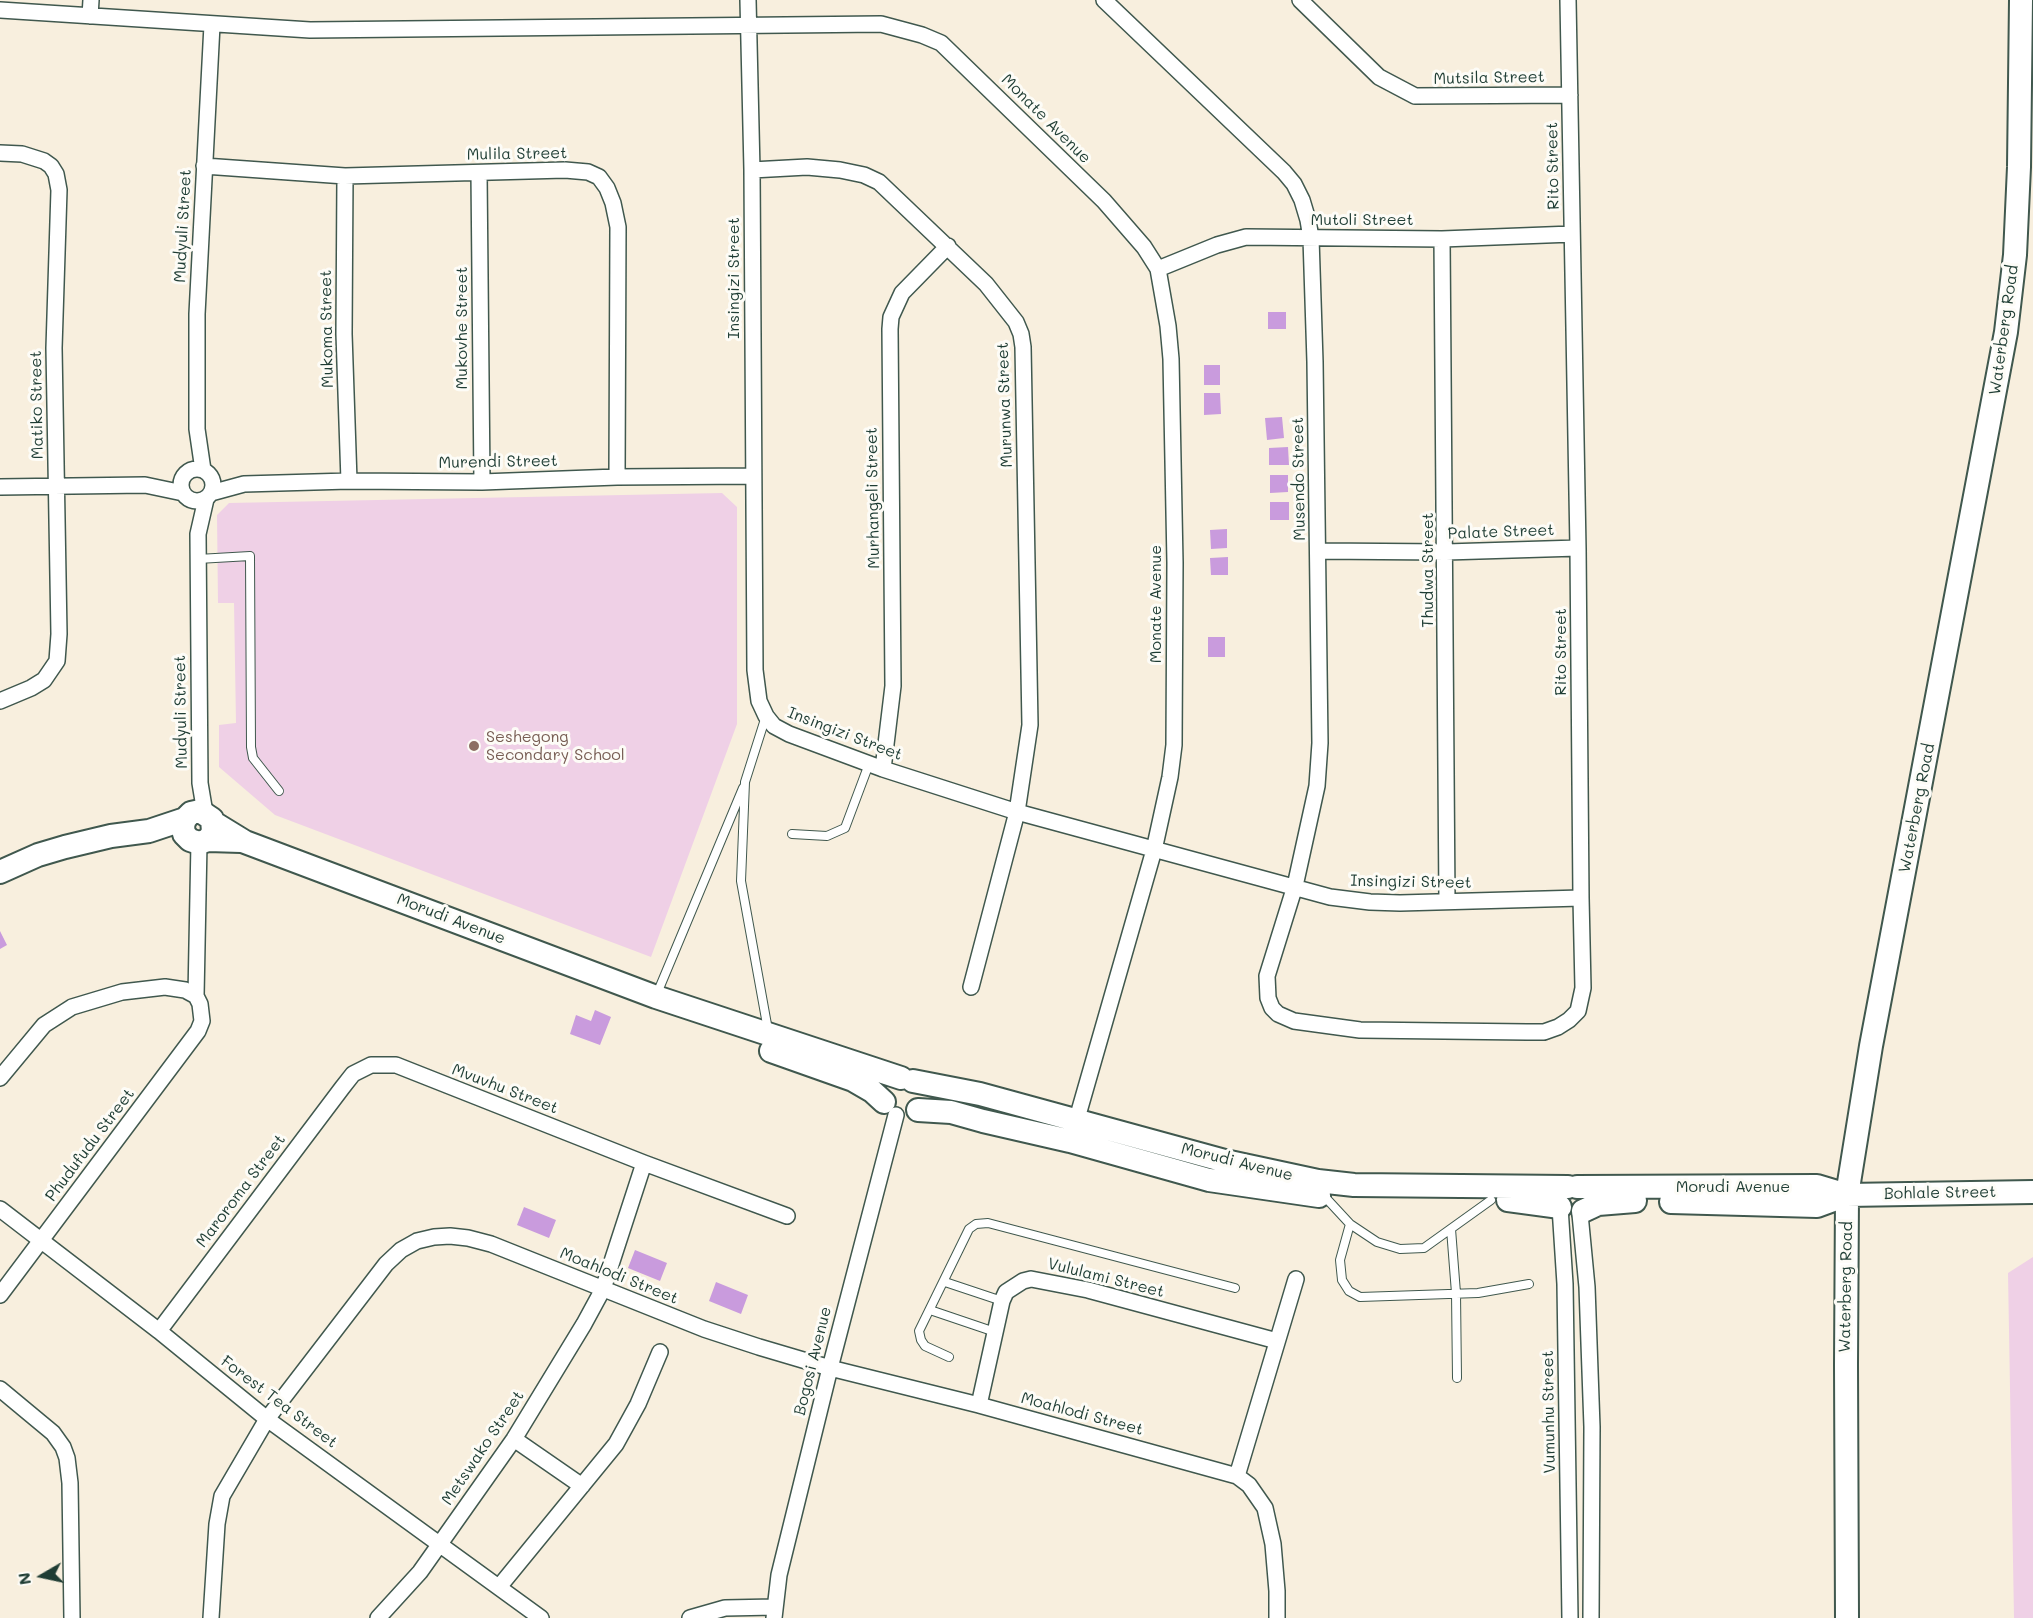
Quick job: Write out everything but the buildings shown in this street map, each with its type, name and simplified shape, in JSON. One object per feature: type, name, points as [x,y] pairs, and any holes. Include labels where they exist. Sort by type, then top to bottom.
[{"type":"street","points":[[90,16],[91,0]]},
{"type":"street","name":"Insingizi Street","points":[[747,0],[752,170],[755,670],[759,701],[774,726],[789,734],[876,766],[1017,812],[1330,897],[1370,902],[1581,898]]},
{"type":"street","name":"Musendo Street","points":[[1104,0],[1289,178],[1302,200],[1311,238],[1318,552],[1319,764],[1317,786],[1295,886],[1267,976],[1268,998],[1272,1008],[1278,1014],[1294,1021]]},
{"type":"street","name":"Mutsila Street","points":[[1300,0],[1379,77],[1415,96],[1570,95]]},
{"type":"street","name":"Rito Street","points":[[1294,1021],[1340,1028],[1383,1031],[1544,1032],[1558,1027],[1574,1016],[1582,1000],[1584,988],[1578,548],[1568,0]]},
{"type":"street","name":"Waterberg Road","points":[[1847,1618],[1847,1195],[1869,1058],[2006,332],[2015,255],[2019,166],[2021,0]]},
{"type":"street","name":"Monate Avenue","points":[[0,10],[310,30],[881,24],[922,35],[941,43],[1104,201],[1143,247],[1158,269],[1165,304],[1171,359],[1175,562],[1174,745],[1170,777],[1154,850],[1070,1142]]},
{"type":"street","name":"Mudyuli Street","points":[[207,473],[197,429],[197,314],[212,25]]},
{"type":"street","name":"Matiko Street","points":[[0,153],[22,154],[44,161],[51,166],[59,190],[54,348],[57,661],[44,680],[31,688],[0,700]]},
{"type":"street","name":"Mulila Street","points":[[204,166],[345,176],[565,170],[588,172],[599,177],[607,188],[613,203],[618,227],[617,477]]},
{"type":"street","name":"Murunwa Street","points":[[752,170],[807,167],[840,170],[864,175],[879,182],[948,246],[1007,308],[1016,322],[1023,347],[1030,725],[1017,812],[971,987]]},
{"type":"street","name":"Mukovhe Street","points":[[479,173],[482,482]]},
{"type":"street","name":"Mukoma Street","points":[[345,176],[344,334],[349,481]]},
{"type":"street","name":"Mutoli Street","points":[[1158,269],[1217,245],[1246,237],[1442,239],[1572,234]]},
{"type":"street","name":"Thudwa Street","points":[[1442,239],[1447,901]]},
{"type":"street","name":"Murhangeli Street","points":[[876,766],[893,686],[891,317],[902,293],[948,246]]},
{"type":"street","name":"Mudyuli Street","points":[[185,474],[197,429]]},
{"type":"street","points":[[0,487],[145,485],[185,495],[196,501],[209,496],[214,482],[207,473],[198,468],[145,485]]},
{"type":"street","name":"Murendi Street","points":[[207,473],[244,484]]},
{"type":"street","points":[[185,474],[182,482],[185,495]]},
{"type":"street","name":"Murendi Street","points":[[209,496],[244,484],[753,476]]},
{"type":"street","name":"Mudyuli Street","points":[[185,495],[198,534]]},
{"type":"street","name":"Mudyuli Street","points":[[196,996],[200,783],[198,534],[209,496]]},
{"type":"street","name":"Palate Street","points":[[1318,552],[1446,552],[1578,548]]},
{"type":"street","name":"Morudi Avenue","points":[[0,872],[38,855],[111,836],[198,827],[245,842],[656,997],[907,1080],[980,1094],[1226,1161],[1318,1181],[1574,1201]]},
{"type":"street","points":[[0,1078],[44,1025],[72,1007],[122,992],[165,987],[184,990],[196,996]]},
{"type":"street","name":"Phudufudu Street","points":[[0,1295],[198,1031],[202,1013],[196,996]]},
{"type":"street","name":"Morudi Avenue","points":[[656,997],[770,1050],[853,1080],[872,1091],[890,1108]]},
{"type":"street","name":"Mvuvhu Street","points":[[352,1074],[371,1065],[396,1065],[644,1163],[787,1216]]},
{"type":"street","name":"Maroroma Street","points":[[159,1330],[352,1074]]},
{"type":"street","points":[[895,1080],[907,1080],[921,1092],[922,1098],[918,1110],[908,1116],[890,1108],[885,1089],[895,1080]]},
{"type":"street","name":"Bogosi Avenue","points":[[774,1612],[779,1575],[890,1108]]},
{"type":"street","name":"Morudi Avenue","points":[[918,1110],[951,1112],[1209,1180],[1325,1197],[1393,1201],[1574,1201],[1817,1196]]},
{"type":"street","points":[[603,1289],[644,1163]]},
{"type":"street","name":"Bohlale Street","points":[[1817,1196],[2033,1192]]},
{"type":"street","points":[[1574,1201],[1587,1287],[1592,1427],[1591,1618]]},
{"type":"street","name":"Vumunhu Street","points":[[1570,1618],[1566,1284],[1574,1201]]},
{"type":"street","name":"Forest Tea Street","points":[[0,1209],[159,1330],[267,1419],[541,1618]]},
{"type":"street","name":"Moahlodi Street","points":[[212,1618],[217,1524],[222,1496],[267,1419],[386,1264],[401,1250],[417,1241],[434,1237],[468,1238],[491,1244],[704,1329],[830,1368],[979,1405],[1237,1476]]},
{"type":"street","points":[[1277,1618],[1273,1544],[1265,1508],[1249,1485],[1237,1476],[1296,1279]]},
{"type":"street","name":"Vululami Street","points":[[1002,1301],[1006,1293],[1023,1281],[1042,1280],[1277,1341]]},
{"type":"street","name":"Metswako Street","points":[[378,1618],[420,1572],[514,1439],[603,1289]]},
{"type":"street","points":[[979,1405],[1002,1301]]},
{"type":"street","points":[[499,1587],[616,1444],[638,1404],[660,1352]]},
{"type":"street","points":[[0,1389],[53,1433],[63,1447],[67,1458],[70,1483],[72,1618]]},
{"type":"street","points":[[514,1439],[582,1486]]},
{"type":"street","points":[[690,1618],[725,1608],[774,1612]]},
{"type":"lane","points":[[198,559],[250,556],[251,747],[253,758],[279,791]]},
{"type":"lane","points":[[656,997],[745,782],[766,716]]},
{"type":"lane","points":[[792,834],[827,836],[845,828],[876,766]]},
{"type":"lane","points":[[745,782],[741,881],[768,1034]]},
{"type":"lane","points":[[1325,1197],[1350,1224],[1377,1242],[1400,1249],[1424,1248],[1491,1200]]},
{"type":"lane","points":[[950,1357],[925,1346],[919,1331],[969,1229],[976,1224],[988,1223],[1235,1288]]},
{"type":"lane","points":[[1350,1224],[1340,1260],[1342,1280],[1350,1291],[1360,1297],[1478,1293],[1529,1284]]},
{"type":"lane","points":[[1451,1229],[1456,1293],[1457,1377]]},
{"type":"lane","points":[[945,1282],[1002,1301]]},
{"type":"lane","points":[[930,1310],[995,1332]]},
{"type":"shaded area","name":"Seshegong Secondary School","points":[[722,493],[737,507],[737,724],[651,957],[275,815],[219,767],[219,725],[236,723],[234,603],[218,603],[217,515],[229,503]]},
{"type":"shaded area","points":[[2033,1257],[2033,1618],[2014,1618],[2008,1273]]},
{"type":"place","name":"Seshegong Secondary School","points":[[474,746]]}]
